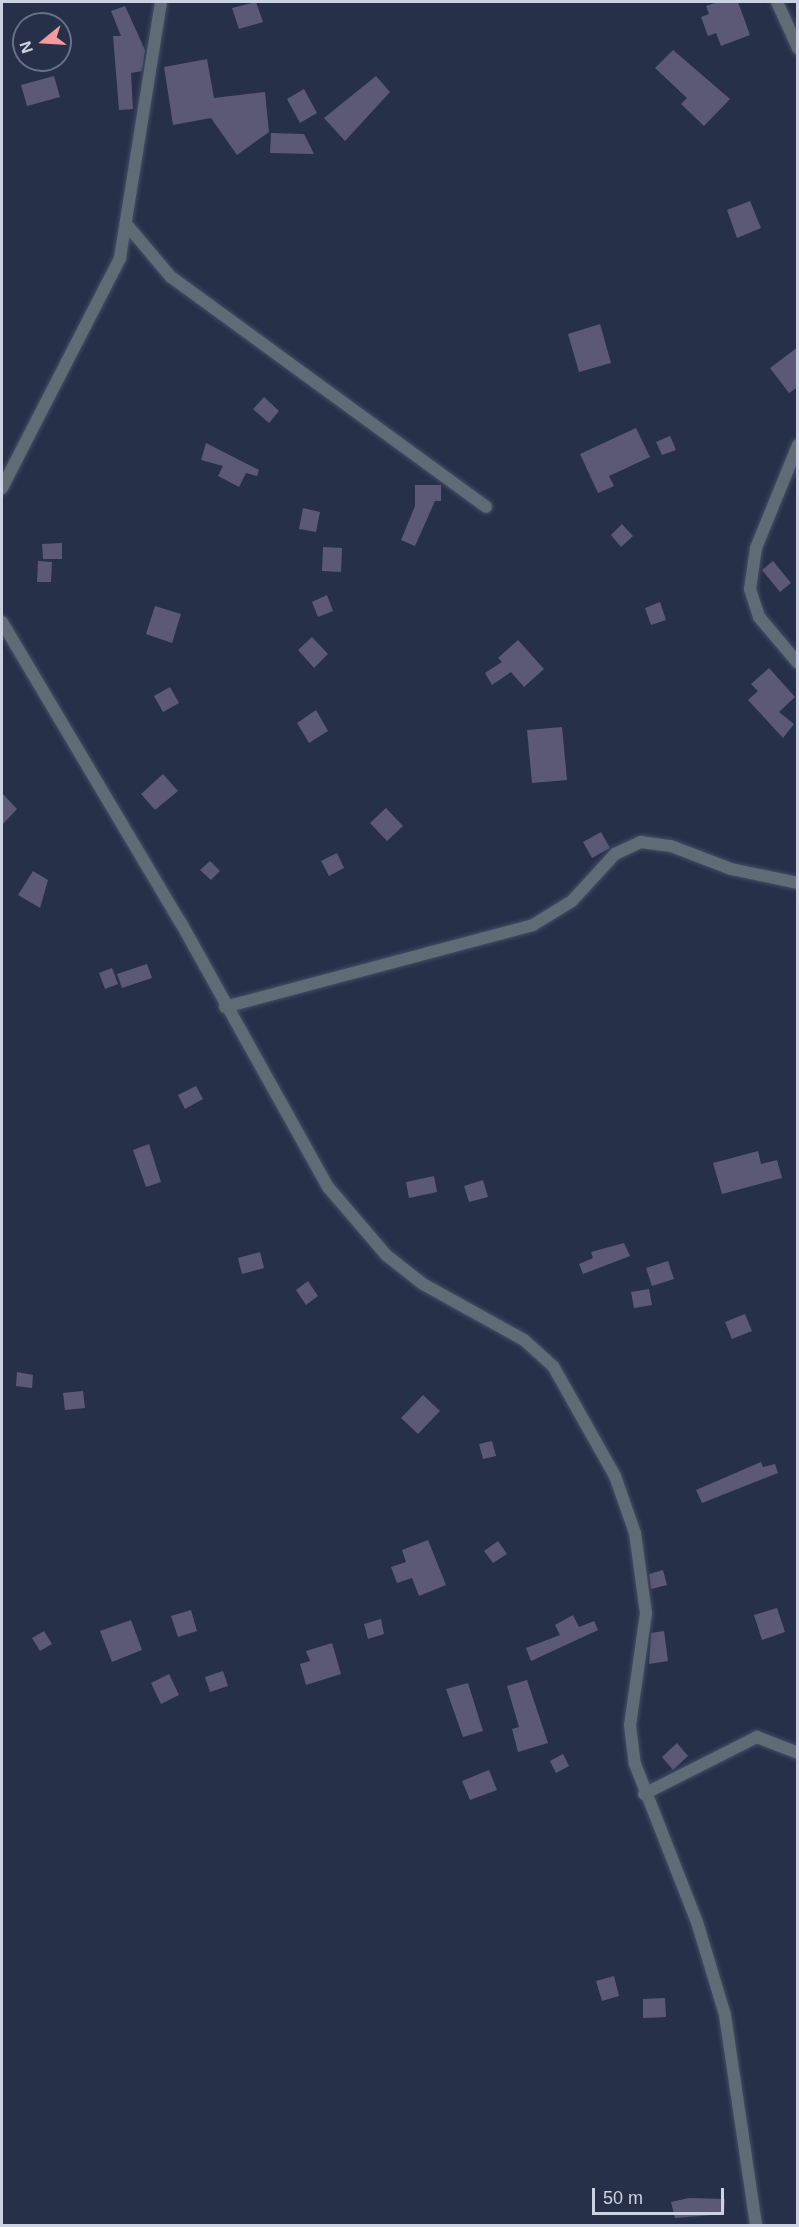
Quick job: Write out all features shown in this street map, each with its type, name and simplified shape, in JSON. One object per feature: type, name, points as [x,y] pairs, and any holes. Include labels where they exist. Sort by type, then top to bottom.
[{"type":"street","points":[[2,488],[120,258],[161,2]]},
{"type":"street","points":[[777,2],[798,48]]},
{"type":"street","points":[[127,225],[171,277],[486,507]]},
{"type":"street","points":[[798,445],[756,548],[750,589],[759,617],[798,663]]},
{"type":"street","points":[[2,622],[123,822],[328,1187],[387,1255],[423,1284],[524,1340],[553,1366],[571,1394],[615,1476],[635,1533],[646,1613],[630,1725],[644,1794],[697,1923],[725,2015],[756,2226]]},
{"type":"street","points":[[225,1007],[532,925],[572,901],[615,854],[640,842],[671,846],[731,869],[798,883]]},
{"type":"street","points":[[644,1794],[757,1737],[798,1753]]},
{"type":"building","points":[[256,2],[263,22],[239,29],[232,8]]},
{"type":"building","points":[[718,2],[738,2],[750,35],[721,46],[716,33],[708,36],[701,17],[709,14],[706,6]]},
{"type":"building","points":[[125,6],[145,50],[142,71],[131,73],[133,109],[119,110],[113,36],[121,36],[111,11]]},
{"type":"building","points":[[673,50],[730,99],[704,126],[681,104],[687,98],[655,68]]},
{"type":"building","points":[[207,59],[214,98],[265,92],[269,132],[237,155],[211,118],[173,125],[164,67]]},
{"type":"building","points":[[54,76],[60,97],[27,106],[21,85]]},
{"type":"building","points":[[376,76],[390,92],[345,141],[324,118]]},
{"type":"building","points":[[304,89],[317,113],[300,123],[287,99]]},
{"type":"building","points":[[271,133],[304,134],[314,154],[270,153]]},
{"type":"building","points":[[750,201],[761,228],[737,238],[727,210]]},
{"type":"building","points":[[600,324],[611,363],[579,372],[568,334]]},
{"type":"building","points":[[798,347],[798,387],[789,393],[770,368]]},
{"type":"building","points":[[264,397],[279,411],[269,423],[253,409]]},
{"type":"building","points":[[636,428],[650,457],[609,476],[614,486],[598,493],[580,454]]},
{"type":"building","points":[[670,436],[676,450],[662,455],[656,442]]},
{"type":"building","points":[[206,443],[259,470],[257,476],[246,473],[239,487],[218,476],[223,466],[201,460]]},
{"type":"building","points":[[415,485],[441,485],[441,501],[435,501],[415,546],[401,540],[415,506]]},
{"type":"building","points":[[303,508],[320,512],[316,532],[299,529]]},
{"type":"building","points":[[622,524],[633,536],[621,547],[611,535]]},
{"type":"building","points":[[62,543],[62,559],[43,559],[42,544]]},
{"type":"building","points":[[323,547],[342,548],[341,572],[322,571]]},
{"type":"building","points":[[38,561],[52,562],[51,582],[37,582]]},
{"type":"building","points":[[773,561],[791,583],[780,592],[762,570]]},
{"type":"building","points":[[327,595],[333,611],[318,617],[312,602]]},
{"type":"building","points":[[660,602],[666,620],[651,625],[645,608]]},
{"type":"building","points":[[155,606],[181,614],[172,643],[146,634]]},
{"type":"building","points":[[312,637],[328,654],[314,668],[298,650]]},
{"type":"building","points":[[518,640],[544,669],[524,687],[511,672],[492,685],[485,673],[502,662],[498,658]]},
{"type":"building","points":[[769,668],[795,697],[779,712],[794,724],[783,738],[748,700],[758,691],[751,684]]},
{"type":"building","points":[[170,687],[179,703],[163,712],[154,696]]},
{"type":"building","points":[[316,710],[328,731],[309,743],[297,723]]},
{"type":"building","points":[[562,727],[567,780],[532,783],[527,730]]},
{"type":"building","points":[[163,774],[178,791],[155,810],[141,794]]},
{"type":"building","points":[[2,793],[17,809],[2,825]]},
{"type":"building","points":[[386,808],[403,826],[387,841],[370,823]]},
{"type":"building","points":[[601,832],[610,848],[592,858],[583,842]]},
{"type":"building","points":[[337,853],[344,868],[329,876],[321,861]]},
{"type":"building","points":[[210,861],[220,871],[211,880],[200,870]]},
{"type":"building","points":[[33,871],[48,880],[40,908],[18,895]]},
{"type":"building","points":[[147,964],[152,978],[122,988],[117,974]]},
{"type":"building","points":[[112,968],[118,984],[105,989],[99,973]]},
{"type":"building","points":[[196,1086],[203,1099],[185,1109],[178,1095]]},
{"type":"building","points":[[149,1144],[161,1182],[146,1187],[133,1150]]},
{"type":"building","points":[[758,1151],[761,1164],[777,1160],[782,1178],[722,1194],[713,1163]]},
{"type":"building","points":[[434,1176],[437,1192],[409,1198],[406,1182]]},
{"type":"building","points":[[483,1180],[488,1197],[469,1202],[464,1186]]},
{"type":"building","points":[[624,1243],[630,1256],[583,1274],[579,1264],[593,1258],[591,1252]]},
{"type":"building","points":[[260,1252],[264,1268],[242,1274],[238,1258]]},
{"type":"building","points":[[668,1261],[674,1279],[652,1286],[646,1268]]},
{"type":"building","points":[[308,1281],[318,1296],[306,1305],[296,1290]]},
{"type":"building","points":[[649,1289],[652,1305],[634,1308],[631,1292]]},
{"type":"building","points":[[745,1314],[752,1331],[732,1339],[725,1322]]},
{"type":"building","points":[[17,1372],[33,1375],[32,1388],[16,1386]]},
{"type":"building","points":[[83,1391],[85,1408],[65,1410],[63,1393]]},
{"type":"building","points":[[423,1395],[440,1411],[418,1434],[401,1418]]},
{"type":"building","points":[[492,1441],[496,1456],[483,1459],[479,1444]]},
{"type":"building","points":[[761,1462],[763,1467],[775,1464],[778,1473],[702,1503],[696,1490]]},
{"type":"building","points":[[428,1540],[446,1585],[419,1596],[412,1578],[397,1583],[391,1567],[406,1562],[402,1550]]},
{"type":"building","points":[[498,1541],[507,1554],[493,1563],[484,1551]]},
{"type":"building","points":[[663,1570],[667,1585],[651,1589],[649,1574]]},
{"type":"building","points":[[777,1608],[785,1632],[762,1640],[754,1615]]},
{"type":"building","points":[[191,1610],[197,1631],[178,1637],[171,1616]]},
{"type":"building","points":[[573,1615],[579,1627],[594,1621],[598,1630],[531,1661],[526,1648],[560,1635],[555,1625]]},
{"type":"building","points":[[381,1619],[384,1634],[368,1639],[364,1624]]},
{"type":"building","points":[[131,1620],[142,1650],[112,1662],[100,1631]]},
{"type":"building","points":[[44,1631],[52,1644],[40,1651],[32,1638]]},
{"type":"building","points":[[664,1631],[668,1661],[649,1664],[651,1633]]},
{"type":"building","points":[[332,1643],[341,1674],[306,1685],[300,1664],[310,1661],[306,1651]]},
{"type":"building","points":[[223,1671],[228,1686],[210,1692],[205,1677]]},
{"type":"building","points":[[169,1674],[179,1695],[161,1704],[151,1683]]},
{"type":"building","points":[[527,1680],[548,1743],[518,1752],[512,1729],[519,1727],[507,1686]]},
{"type":"building","points":[[468,1683],[483,1731],[463,1737],[446,1689]]},
{"type":"building","points":[[677,1743],[688,1756],[673,1770],[662,1757]]},
{"type":"building","points":[[563,1754],[569,1766],[556,1773],[550,1761]]},
{"type":"building","points":[[489,1770],[497,1790],[470,1800],[462,1781]]},
{"type":"building","points":[[614,1976],[619,1996],[602,2001],[596,1981]]},
{"type":"building","points":[[665,1998],[666,2017],[643,2018],[643,1999]]},
{"type":"building","points":[[689,2198],[725,2199],[724,2214],[675,2218],[671,2202]]}]
